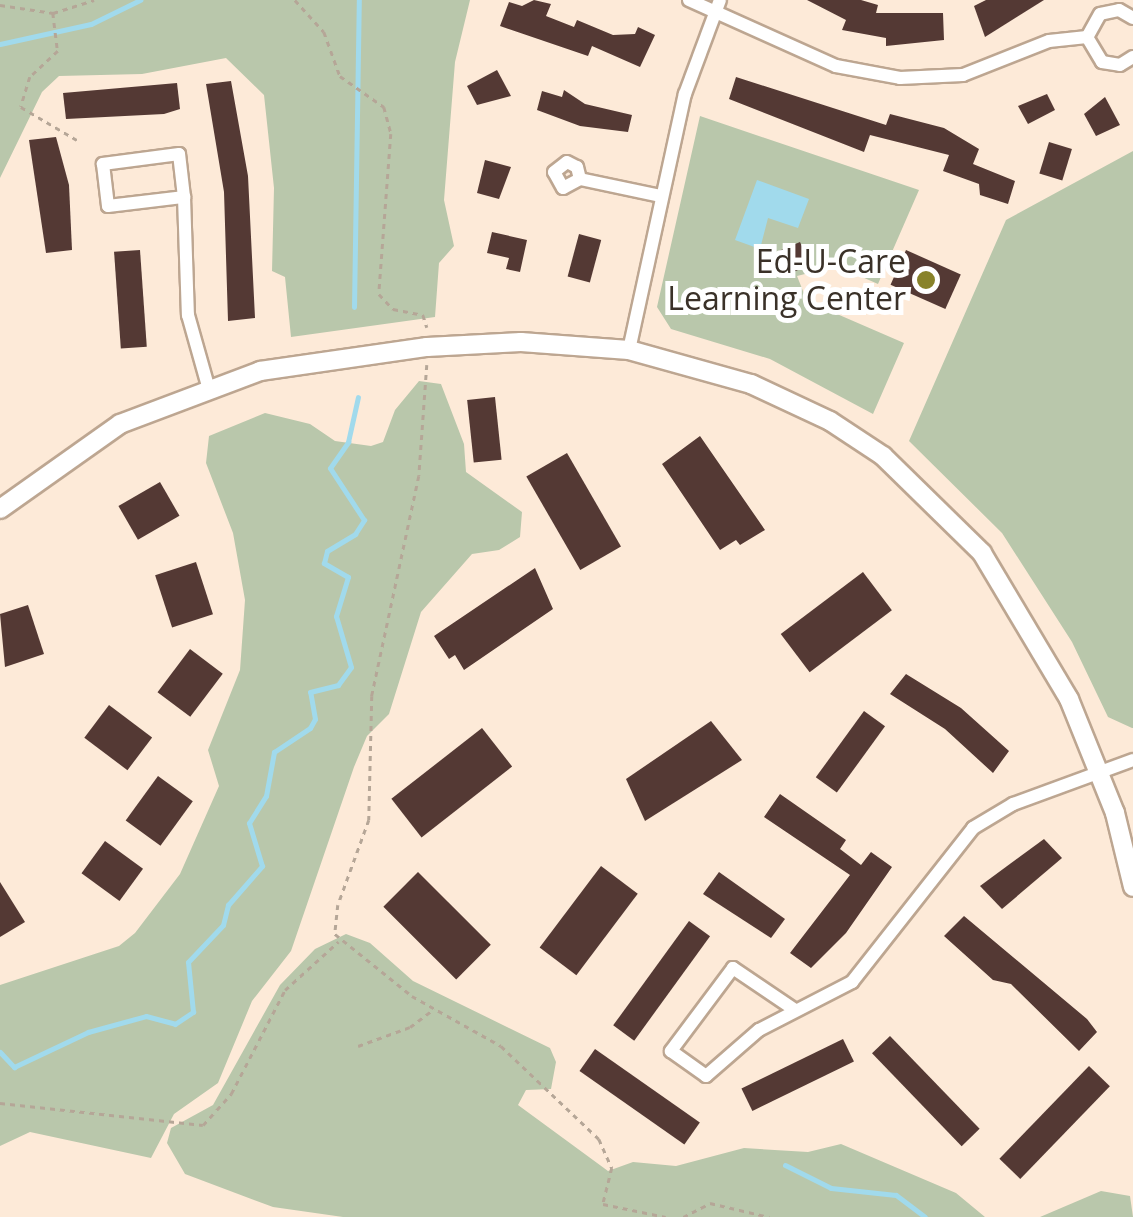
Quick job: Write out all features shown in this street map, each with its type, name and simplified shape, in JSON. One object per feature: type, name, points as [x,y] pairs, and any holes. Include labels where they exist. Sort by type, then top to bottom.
[{"type":"street","points":[[689,0],[717,6],[836,66],[918,80],[964,76],[1048,41],[1087,36]]},
{"type":"street","points":[[629,350],[685,94],[717,6]]},
{"type":"street","points":[[1087,36],[1100,14],[1119,10],[1133,18]]},
{"type":"street","points":[[1087,36],[1102,62],[1120,64],[1133,57]]},
{"type":"street","points":[[184,196],[108,206],[103,164],[179,154],[184,196],[186,298],[208,386]]},
{"type":"street","points":[[580,179],[661,196]]},
{"type":"street","points":[[0,509],[83,445],[208,386],[260,371],[427,347],[521,342],[629,350],[790,400],[883,456],[920,487],[982,553],[1024,616],[1100,773],[1133,886]]},
{"type":"street","points":[[796,1010],[732,968],[671,1051],[706,1076],[759,1030],[836,994],[872,963],[973,828],[1014,804],[1133,760]]},
{"type":"path","points":[[0,4],[53,13],[94,0]]},
{"type":"path","points":[[0,1103],[139,1115],[194,1129],[217,1115],[286,990],[338,942],[338,905],[369,820],[369,716],[419,476],[427,347],[423,315],[393,309],[380,294],[391,134],[384,107],[367,91],[346,83],[324,32],[295,0]]},
{"type":"path","points":[[53,13],[58,46],[30,77],[20,107],[77,140]]},
{"type":"path","points":[[338,942],[435,1008],[501,1046],[599,1139],[612,1168],[603,1204],[666,1217]]},
{"type":"path","points":[[358,1046],[410,1026],[435,1008]]},
{"type":"path","points":[[683,1217],[710,1202],[769,1217]]},
{"type":"green space","points":[[0,0],[470,0],[455,62],[444,200],[454,246],[439,263],[435,317],[291,337],[285,277],[272,271],[274,188],[264,95],[226,58],[142,74],[59,76],[42,92],[0,178]]},
{"type":"green space","points":[[700,116],[919,190],[878,284],[837,266],[797,276],[807,301],[904,343],[873,414],[770,359],[671,329],[657,307]]},
{"type":"green space","points":[[1133,151],[1132,728],[1108,717],[1072,642],[1002,533],[909,441],[1006,220]]},
{"type":"green space","points":[[419,381],[441,384],[464,444],[466,472],[522,512],[520,537],[499,550],[472,554],[421,612],[389,714],[367,736],[354,767],[291,951],[252,1001],[218,1083],[174,1114],[151,1158],[30,1132],[0,1146],[0,985],[119,946],[135,933],[180,874],[219,786],[208,750],[240,670],[245,600],[233,533],[206,463],[209,436],[265,413],[310,424],[335,441],[371,446],[383,442],[395,410]]},
{"type":"green space","points":[[346,934],[370,943],[413,981],[550,1048],[556,1062],[551,1089],[526,1090],[518,1105],[608,1171],[633,1162],[676,1166],[744,1148],[808,1152],[841,1144],[956,1193],[985,1217],[343,1217],[273,1207],[185,1174],[167,1143],[171,1128],[213,1105],[280,985],[315,949]]},
{"type":"green space","points":[[1101,1191],[1130,1196],[1133,1217],[1040,1217]]},
{"type":"water","points":[[757,180],[809,199],[798,228],[768,218],[760,249],[735,240]]},
{"type":"building","points":[[534,0],[551,4],[546,16],[574,27],[577,20],[613,35],[635,34],[638,27],[655,35],[640,67],[592,46],[588,56],[500,26],[509,2],[522,6]]},
{"type":"building","points":[[807,0],[861,0],[878,5],[876,13],[943,13],[944,40],[886,46],[886,38],[842,30],[846,20]]},
{"type":"building","points":[[986,0],[1044,0],[985,37],[974,6]]},
{"type":"building","points":[[497,70],[511,96],[477,105],[467,86]]},
{"type":"building","points":[[736,77],[886,125],[890,114],[944,128],[979,149],[973,164],[1015,181],[1008,204],[980,195],[979,184],[943,171],[949,155],[870,135],[864,152],[729,99]]},
{"type":"building","points":[[231,81],[248,176],[255,318],[228,321],[224,192],[206,84]]},
{"type":"building","points":[[177,83],[180,109],[164,114],[66,119],[63,93]]},
{"type":"building","points":[[564,90],[585,104],[632,115],[628,132],[580,126],[537,110],[542,91],[562,97]]},
{"type":"building","points":[[1047,94],[1055,110],[1028,124],[1018,106]]},
{"type":"building","points":[[1105,97],[1120,125],[1096,136],[1084,114]]},
{"type":"building","points":[[56,137],[69,185],[72,250],[46,253],[29,140]]},
{"type":"building","points":[[1049,142],[1072,149],[1062,181],[1039,174]]},
{"type":"building","points":[[485,160],[511,167],[499,199],[477,193]]},
{"type":"building","points":[[492,232],[527,240],[520,272],[506,269],[509,258],[487,253]]},
{"type":"building","points":[[579,234],[601,240],[590,282],[568,277]]},
{"type":"building","points":[[800,242],[810,265],[780,278],[771,255]]},
{"type":"building","points":[[140,250],[147,347],[121,349],[114,252]]},
{"type":"building","name":"Ed-U-Care Learning Center","points":[[906,250],[961,274],[945,309],[891,285]]},
{"type":"building","points":[[495,397],[502,460],[474,463],[467,400]]},
{"type":"building","points":[[700,436],[765,530],[740,545],[736,540],[720,550],[662,464]]},
{"type":"building","points":[[567,453],[621,547],[580,570],[526,477]]},
{"type":"building","points":[[160,482],[180,516],[138,540],[118,506]]},
{"type":"building","points":[[196,562],[213,614],[172,628],[155,575]]},
{"type":"building","points":[[535,568],[553,609],[464,670],[455,655],[449,659],[434,636]]},
{"type":"building","points":[[863,572],[892,610],[810,672],[781,634]]},
{"type":"building","points":[[28,605],[44,654],[5,667],[0,614]]},
{"type":"building","points":[[190,649],[223,674],[190,717],[158,692]]},
{"type":"building","points":[[906,674],[961,708],[1009,751],[993,773],[945,729],[890,694]]},
{"type":"building","points":[[109,705],[152,737],[127,770],[84,738]]},
{"type":"building","points":[[864,711],[885,726],[837,793],[816,777]]},
{"type":"building","points":[[711,721],[742,760],[645,821],[626,779]]},
{"type":"building","points":[[482,728],[512,767],[422,837],[391,799]]},
{"type":"building","points":[[158,776],[193,801],[160,846],[126,820]]},
{"type":"building","points":[[780,794],[846,840],[840,849],[861,865],[871,852],[892,867],[846,933],[811,968],[790,953],[850,875],[764,817]]},
{"type":"building","points":[[1044,839],[1062,858],[1002,909],[980,886]]},
{"type":"building","points":[[105,841],[143,869],[120,901],[81,873]]},
{"type":"building","points":[[601,866],[638,894],[576,975],[540,947]]},
{"type":"building","points":[[418,872],[491,945],[456,979],[383,907]]},
{"type":"building","points":[[719,872],[785,919],[771,938],[703,894]]},
{"type":"building","points":[[0,882],[25,922],[0,937]]},
{"type":"building","points":[[964,916],[1087,1019],[1097,1032],[1079,1051],[1011,984],[993,980],[944,936]]},
{"type":"building","points":[[689,921],[710,936],[634,1041],[613,1025]]},
{"type":"building","points":[[890,1036],[980,1129],[962,1146],[872,1053]]},
{"type":"building","points":[[843,1039],[854,1061],[752,1111],[741,1089]]},
{"type":"building","points":[[595,1049],[700,1122],[684,1145],[580,1071]]},
{"type":"building","points":[[1089,1066],[1110,1086],[1020,1179],[999,1159]]},
{"type":"waterway","points":[[0,44],[91,24],[140,0]]},
{"type":"waterway","points":[[354,307],[359,0]]},
{"type":"waterway","points":[[0,1052],[14,1067],[88,1032],[146,1016],[175,1024],[193,1012],[188,962],[223,925],[228,905],[262,866],[249,823],[266,796],[274,752],[310,728],[315,719],[310,692],[338,685],[351,667],[336,616],[348,577],[324,563],[327,551],[355,534],[364,520],[330,468],[348,442],[358,397]]},
{"type":"waterway","points":[[785,1165],[831,1188],[896,1195],[925,1217]]},
{"type":"place","name":"Ed-U-Care Learning Center","points":[[926,280]]}]
